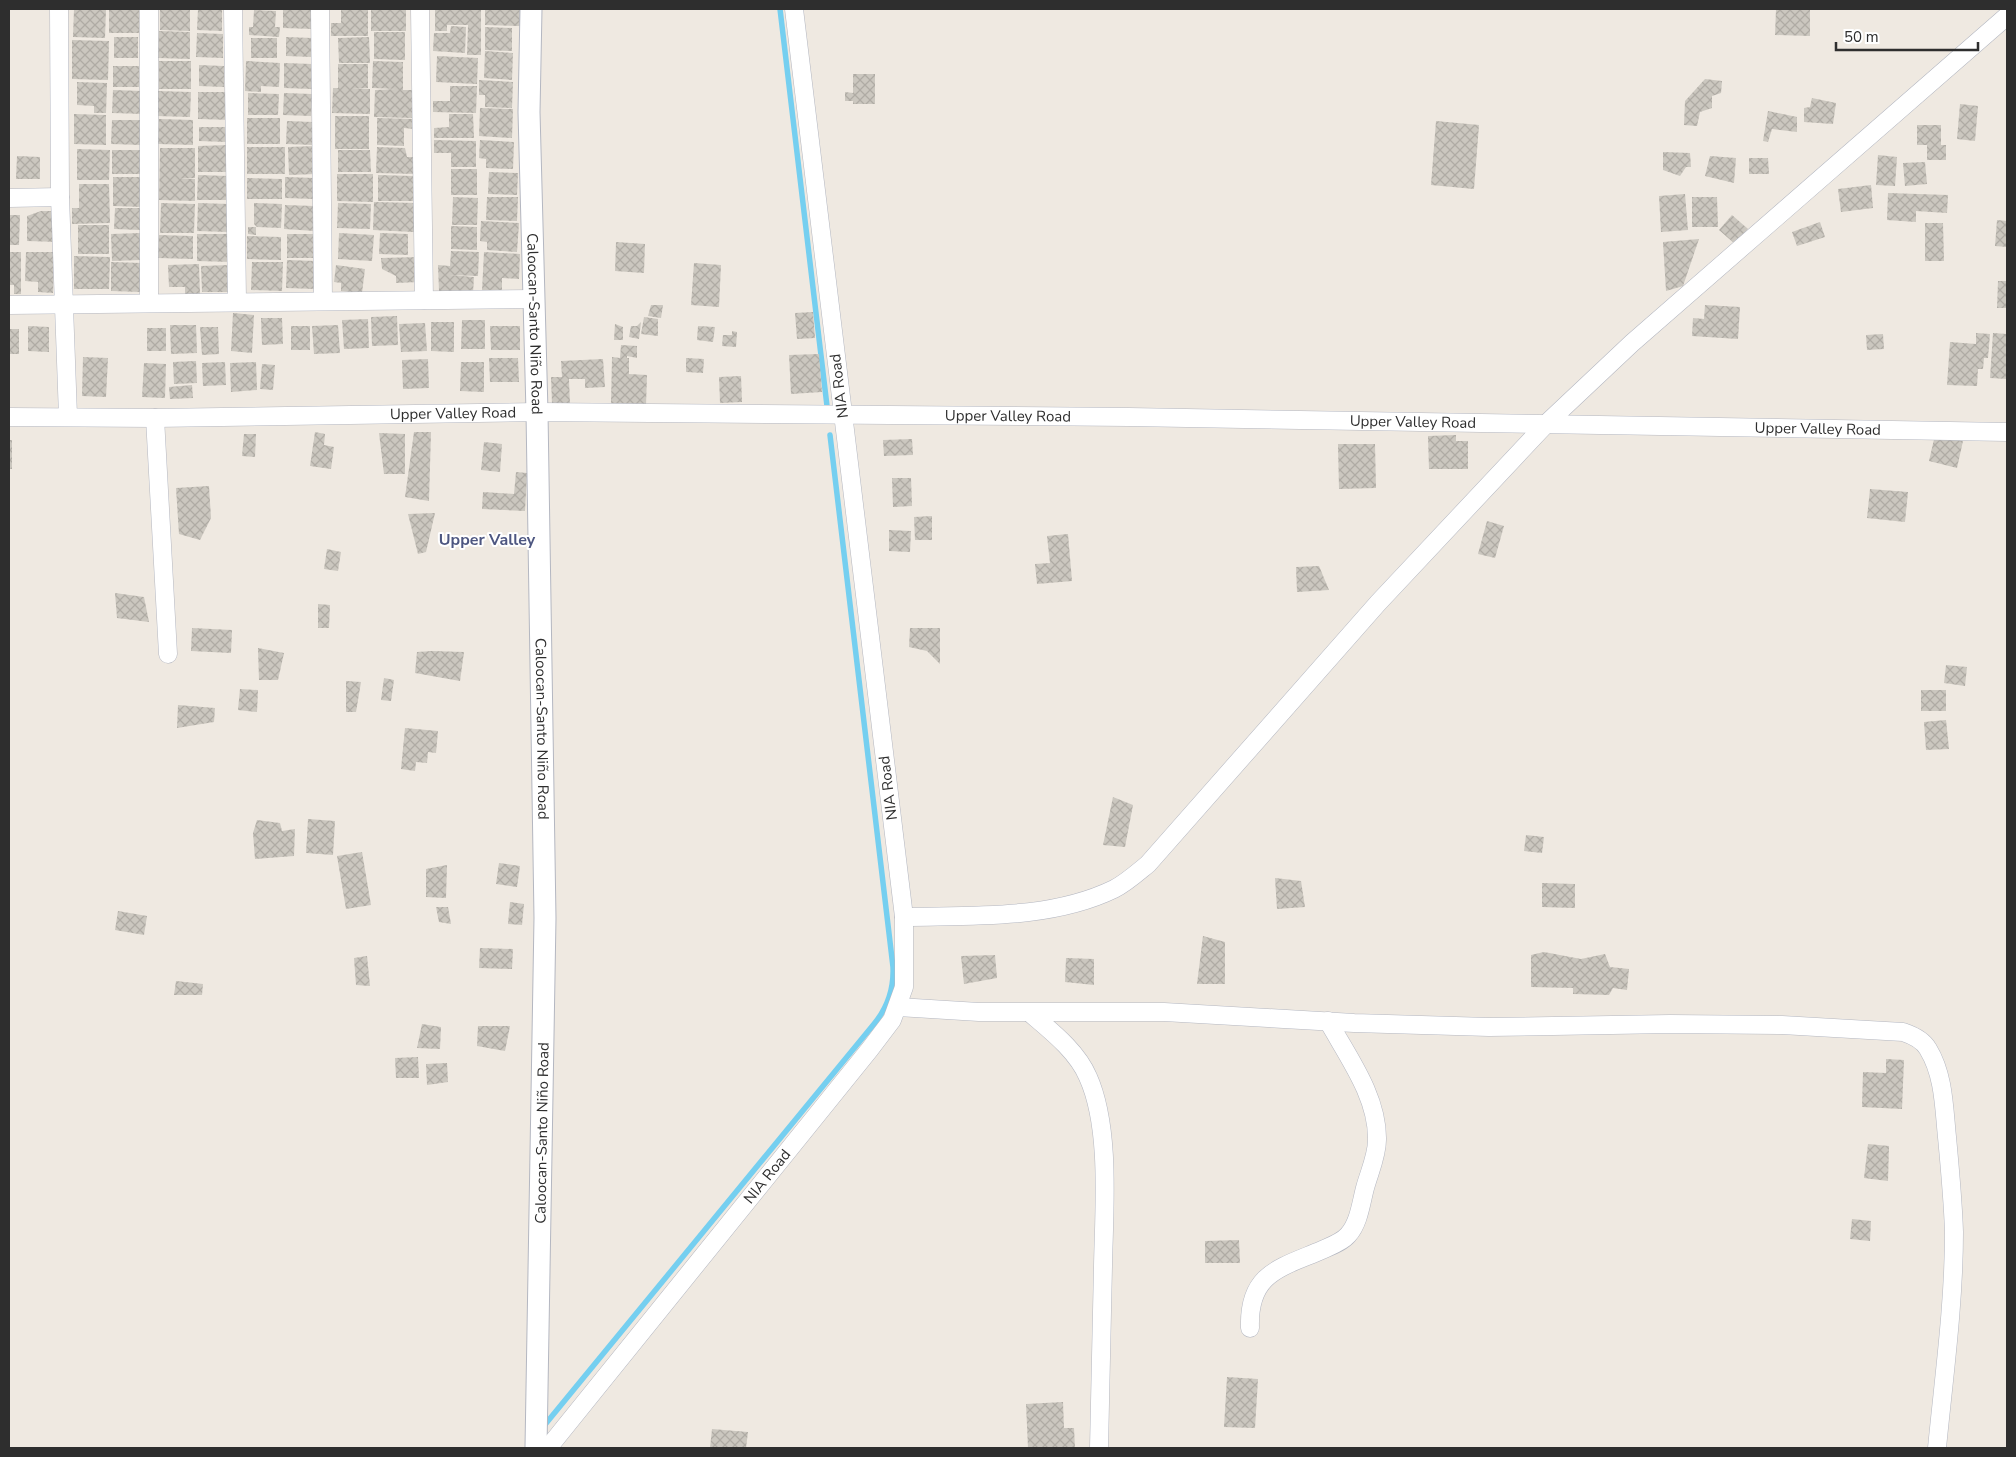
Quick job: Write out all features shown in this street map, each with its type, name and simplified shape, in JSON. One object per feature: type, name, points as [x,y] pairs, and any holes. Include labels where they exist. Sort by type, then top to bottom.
[{"type":"street","points":[[59,9],[60,197],[68,416]]},
{"type":"street","points":[[149,9],[149,303]]},
{"type":"street","points":[[233,9],[237,301]]},
{"type":"street","points":[[320,9],[323,300]]},
{"type":"street","points":[[420,9],[424,300]]},
{"type":"street","name":"Caloocan-Santo Niño Road","points":[[531,9],[529,112],[537,412],[545,918],[536,1448]]},
{"type":"street","name":"NIA Road","points":[[548,1448],[870,1049],[898,1007],[904,987],[904,917],[794,9]]},
{"type":"street","points":[[904,917],[997,914],[1049,909],[1091,898],[1116,888],[1134,876],[1148,864],[1378,603],[1546,424],[1632,343],[2007,16]]},
{"type":"street","points":[[9,198],[60,197]]},
{"type":"street","points":[[9,305],[533,299]]},
{"type":"street","name":"Upper Valley Road","points":[[9,417],[155,418],[537,412],[1546,424],[2007,432]]},
{"type":"street","points":[[155,418],[168,654]]},
{"type":"street","points":[[898,1007],[1030,1013],[1164,1012],[1328,1022],[1489,1027],[1670,1024],[1782,1025],[1904,1032],[1916,1037],[1927,1047],[1937,1068],[1943,1096],[1954,1232],[1951,1309],[1937,1448]]},
{"type":"street","points":[[1030,1013],[1074,1054],[1088,1076],[1098,1108],[1104,1164],[1099,1448]]},
{"type":"street","points":[[1250,1328],[1249,1309],[1253,1296],[1263,1281],[1276,1270],[1338,1243],[1354,1227],[1374,1156],[1377,1141],[1375,1120],[1370,1101],[1359,1076],[1328,1022]]},
{"type":"building","points":[[74,9],[106,9],[105,38],[73,37]]},
{"type":"building","points":[[109,9],[139,9],[139,33],[109,33]]},
{"type":"building","points":[[160,9],[190,9],[190,31],[160,30]]},
{"type":"building","points":[[198,9],[222,10],[222,31],[197,30]]},
{"type":"building","points":[[283,9],[313,9],[313,29],[283,28]]},
{"type":"building","points":[[341,9],[368,9],[368,36],[331,36],[331,23],[341,23]]},
{"type":"building","points":[[371,9],[406,9],[406,31],[371,31]]},
{"type":"building","points":[[435,9],[481,9],[481,55],[467,55],[468,25],[447,25],[447,31],[435,31]]},
{"type":"building","points":[[485,9],[521,9],[521,26],[485,25]]},
{"type":"building","points":[[1776,9],[1810,9],[1810,36],[1775,35]]},
{"type":"building","points":[[254,10],[276,11],[275,27],[280,27],[279,37],[249,35],[249,27],[253,27]]},
{"type":"building","points":[[451,26],[466,27],[465,53],[433,51],[434,33],[450,33]]},
{"type":"building","points":[[485,27],[512,28],[512,51],[485,50]]},
{"type":"building","points":[[159,31],[190,32],[190,59],[158,58]]},
{"type":"building","points":[[374,32],[405,32],[405,60],[374,59]]},
{"type":"building","points":[[197,33],[223,34],[223,58],[196,57]]},
{"type":"building","points":[[114,37],[138,37],[138,58],[114,58]]},
{"type":"building","points":[[286,37],[312,38],[312,57],[286,56]]},
{"type":"building","points":[[369,37],[370,63],[339,63],[338,38]]},
{"type":"building","points":[[251,38],[277,38],[277,58],[251,58]]},
{"type":"building","points":[[72,40],[109,41],[108,80],[72,79]]},
{"type":"building","points":[[485,51],[513,53],[512,80],[484,78]]},
{"type":"building","points":[[437,56],[478,58],[477,84],[436,82]]},
{"type":"building","points":[[159,61],[191,61],[191,89],[159,89]]},
{"type":"building","points":[[246,61],[280,63],[279,87],[261,86],[261,92],[245,91]]},
{"type":"building","points":[[373,61],[403,62],[403,90],[413,90],[413,118],[374,117],[375,90],[395,89],[372,88]]},
{"type":"building","points":[[284,63],[312,64],[312,89],[284,88]]},
{"type":"building","points":[[338,64],[368,64],[368,88],[352,88],[370,89],[370,114],[332,113],[333,88],[338,88]]},
{"type":"building","points":[[199,65],[224,66],[224,87],[199,86]]},
{"type":"building","points":[[113,66],[139,66],[139,87],[113,87]]},
{"type":"building","points":[[853,74],[875,74],[875,104],[853,104],[853,101],[845,101],[845,92],[853,93]]},
{"type":"building","points":[[1705,79],[1722,81],[1721,93],[1712,96],[1712,108],[1700,112],[1697,126],[1684,125],[1685,101]]},
{"type":"building","points":[[479,80],[513,82],[512,108],[485,107],[485,95],[479,95]]},
{"type":"building","points":[[77,82],[107,83],[106,113],[94,113],[94,106],[77,105]]},
{"type":"building","points":[[450,86],[477,86],[476,113],[433,112],[433,101],[450,101]]},
{"type":"building","points":[[113,90],[143,91],[143,114],[112,113]]},
{"type":"building","points":[[157,91],[191,92],[190,117],[156,116]]},
{"type":"building","points":[[198,92],[232,92],[232,120],[198,119]]},
{"type":"building","points":[[248,93],[279,94],[278,115],[248,115]]},
{"type":"building","points":[[284,93],[312,94],[311,116],[283,115]]},
{"type":"building","points":[[1812,98],[1836,103],[1833,124],[1804,122],[1804,108],[1810,107]]},
{"type":"building","points":[[1960,104],[1978,106],[1975,141],[1957,139]]},
{"type":"building","points":[[480,108],[513,109],[512,138],[479,136]]},
{"type":"building","points":[[1768,111],[1797,117],[1797,132],[1772,129],[1768,142],[1763,141]]},
{"type":"building","points":[[74,114],[106,115],[106,145],[74,144]]},
{"type":"building","points":[[449,114],[473,114],[474,138],[434,138],[434,128],[449,127]]},
{"type":"building","points":[[335,116],[369,116],[369,149],[335,149]]},
{"type":"building","points":[[247,118],[280,118],[280,144],[247,144]]},
{"type":"building","points":[[377,118],[414,119],[414,129],[404,128],[404,146],[377,145]]},
{"type":"building","points":[[159,119],[193,120],[193,145],[158,144]]},
{"type":"building","points":[[112,120],[141,120],[140,145],[111,144]]},
{"type":"building","points":[[287,121],[313,122],[313,145],[286,144]]},
{"type":"building","points":[[1436,121],[1479,125],[1474,189],[1431,185]]},
{"type":"building","points":[[1917,125],[1941,125],[1941,145],[1946,145],[1946,160],[1927,160],[1927,145],[1917,145]]},
{"type":"building","points":[[199,127],[226,127],[227,142],[199,141]]},
{"type":"building","points":[[434,140],[476,141],[476,167],[451,167],[451,153],[434,153]]},
{"type":"building","points":[[480,140],[514,142],[513,169],[486,168],[486,159],[479,158]]},
{"type":"building","points":[[229,145],[229,172],[198,172],[198,146]]},
{"type":"building","points":[[316,146],[317,174],[289,175],[288,147]]},
{"type":"building","points":[[247,147],[285,147],[285,174],[247,174]]},
{"type":"building","points":[[377,147],[405,148],[407,157],[416,157],[416,174],[376,173]]},
{"type":"building","points":[[160,148],[195,148],[195,178],[178,179],[195,179],[195,201],[159,200]]},
{"type":"building","points":[[77,149],[110,150],[109,180],[77,180]]},
{"type":"building","points":[[112,150],[143,150],[143,174],[112,174]]},
{"type":"building","points":[[338,150],[370,150],[371,172],[338,172]]},
{"type":"building","points":[[1663,152],[1690,153],[1691,167],[1686,167],[1680,176],[1663,170]]},
{"type":"building","points":[[1878,155],[1897,157],[1895,186],[1876,185]]},
{"type":"building","points":[[17,156],[40,157],[40,179],[16,179]]},
{"type":"building","points":[[1710,156],[1736,158],[1734,183],[1705,176]]},
{"type":"building","points":[[1749,158],[1768,158],[1769,174],[1749,174]]},
{"type":"building","points":[[1925,162],[1927,184],[1905,186],[1903,163]]},
{"type":"building","points":[[451,169],[477,169],[477,195],[451,195]]},
{"type":"building","points":[[489,172],[518,173],[517,195],[488,194]]},
{"type":"building","points":[[337,174],[373,174],[373,202],[337,201]]},
{"type":"building","points":[[198,175],[229,176],[229,200],[197,200]]},
{"type":"building","points":[[378,175],[414,176],[414,201],[378,201]]},
{"type":"building","points":[[113,177],[143,177],[143,207],[113,206]]},
{"type":"building","points":[[285,177],[315,178],[314,199],[285,198]]},
{"type":"building","points":[[247,178],[282,179],[282,199],[247,199]]},
{"type":"building","points":[[79,184],[109,184],[110,223],[72,224],[72,208],[79,208]]},
{"type":"building","points":[[1871,185],[1873,208],[1841,212],[1838,189]]},
{"type":"building","points":[[1888,193],[1948,195],[1947,213],[1916,211],[1916,222],[1887,220]]},
{"type":"building","points":[[1685,194],[1688,230],[1661,232],[1659,196]]},
{"type":"building","points":[[453,197],[478,198],[477,225],[452,225]]},
{"type":"building","points":[[487,197],[518,197],[517,221],[486,220]]},
{"type":"building","points":[[1692,197],[1717,197],[1718,227],[1692,227]]},
{"type":"building","points":[[374,202],[415,203],[414,232],[373,230]]},
{"type":"building","points":[[161,203],[195,204],[194,233],[160,233]]},
{"type":"building","points":[[198,203],[229,204],[229,232],[197,231]]},
{"type":"building","points":[[254,203],[282,204],[281,228],[257,227],[254,224]]},
{"type":"building","points":[[338,203],[371,204],[370,229],[337,228]]},
{"type":"building","points":[[285,205],[315,206],[315,231],[284,229]]},
{"type":"building","points":[[115,208],[141,208],[140,230],[114,229]]},
{"type":"building","points":[[41,211],[59,211],[58,242],[27,241],[27,216]]},
{"type":"building","points":[[9,215],[20,215],[19,245],[9,245]]},
{"type":"building","points":[[1732,215],[1748,229],[1735,244],[1719,230]]},
{"type":"building","points":[[1997,220],[2007,221],[2007,247],[1995,246]]},
{"type":"building","points":[[481,221],[519,223],[517,252],[487,250],[487,242],[480,241]]},
{"type":"building","points":[[1820,222],[1825,237],[1797,246],[1792,232]]},
{"type":"building","points":[[1925,223],[1943,223],[1944,261],[1925,261]]},
{"type":"building","points":[[78,225],[109,225],[109,254],[78,254]]},
{"type":"building","points":[[451,226],[477,227],[477,250],[451,249]]},
{"type":"building","points":[[248,227],[256,227],[256,235],[248,234]]},
{"type":"building","points":[[141,233],[141,260],[112,261],[111,234]]},
{"type":"building","points":[[339,233],[374,235],[372,261],[338,259]]},
{"type":"building","points":[[380,233],[408,234],[408,255],[379,254]]},
{"type":"building","points":[[197,234],[233,234],[232,262],[197,261]]},
{"type":"building","points":[[287,234],[316,234],[316,258],[287,258]]},
{"type":"building","points":[[159,235],[193,236],[193,259],[158,258]]},
{"type":"building","points":[[247,236],[281,237],[281,260],[247,259]]},
{"type":"building","points":[[1699,239],[1683,286],[1666,291],[1663,242]]},
{"type":"building","points":[[616,242],[645,244],[644,273],[615,271]]},
{"type":"building","points":[[451,251],[479,252],[478,276],[449,275],[474,277],[473,293],[439,291],[438,265],[450,266]]},
{"type":"building","points":[[9,252],[21,252],[21,294],[14,294],[14,285],[9,285]]},
{"type":"building","points":[[26,252],[54,252],[53,293],[38,292],[38,282],[25,281]]},
{"type":"building","points":[[484,252],[520,254],[519,279],[502,278],[502,292],[482,291]]},
{"type":"building","points":[[74,256],[110,257],[109,289],[74,289]]},
{"type":"building","points":[[419,257],[419,282],[396,283],[396,276],[382,269],[381,258]]},
{"type":"building","points":[[287,260],[316,261],[315,289],[286,288]]},
{"type":"building","points":[[111,262],[142,263],[141,292],[111,291]]},
{"type":"building","points":[[252,262],[283,262],[282,291],[251,290]]},
{"type":"building","points":[[694,263],[721,265],[719,307],[691,305]]},
{"type":"building","points":[[199,264],[200,294],[185,295],[185,287],[169,287],[168,265]]},
{"type":"building","points":[[229,265],[230,292],[202,292],[201,266]]},
{"type":"building","points":[[336,265],[365,269],[362,293],[341,291],[341,283],[334,282]]},
{"type":"building","points":[[1998,281],[2007,281],[2007,308],[1997,308]]},
{"type":"building","points":[[651,305],[663,305],[661,318],[648,316]]},
{"type":"building","points":[[1705,305],[1740,307],[1738,339],[1692,336],[1693,318],[1704,319]]},
{"type":"building","points":[[813,312],[815,338],[797,339],[795,313]]},
{"type":"building","points":[[233,313],[254,315],[252,353],[231,351]]},
{"type":"building","points":[[397,316],[398,345],[372,346],[371,317]]},
{"type":"building","points":[[644,317],[658,319],[658,336],[641,334]]},
{"type":"building","points":[[261,318],[282,318],[283,344],[262,345]]},
{"type":"building","points":[[368,319],[369,348],[344,349],[342,320]]},
{"type":"building","points":[[462,320],[485,320],[485,349],[461,349]]},
{"type":"building","points":[[431,322],[454,322],[454,352],[431,351]]},
{"type":"building","points":[[641,322],[639,339],[629,337],[631,326],[637,326]]},
{"type":"building","points":[[425,323],[427,351],[401,352],[399,324]]},
{"type":"building","points":[[615,324],[623,327],[623,340],[614,340]]},
{"type":"building","points":[[170,325],[196,325],[197,353],[171,354]]},
{"type":"building","points":[[338,325],[340,353],[314,354],[312,326]]},
{"type":"building","points":[[28,326],[49,327],[49,352],[28,351]]},
{"type":"building","points":[[291,326],[310,326],[310,350],[291,350]]},
{"type":"building","points":[[490,326],[520,326],[520,350],[491,350]]},
{"type":"building","points":[[698,326],[715,327],[713,342],[697,340]]},
{"type":"building","points":[[200,327],[218,327],[219,354],[202,355]]},
{"type":"building","points":[[147,328],[166,328],[166,351],[147,351]]},
{"type":"building","points":[[9,329],[19,329],[19,354],[9,354]]},
{"type":"building","points":[[732,331],[737,332],[736,347],[722,346],[723,335],[732,335]]},
{"type":"building","points":[[1976,333],[1990,334],[1988,358],[1984,358],[1983,369],[1978,369],[1977,386],[1947,385],[1950,342],[1976,344]]},
{"type":"building","points":[[1993,333],[2007,334],[2007,379],[1990,378]]},
{"type":"building","points":[[1883,334],[1884,349],[1867,350],[1866,335]]},
{"type":"building","points":[[621,345],[637,346],[637,358],[627,356],[629,358],[629,374],[647,375],[646,406],[611,404],[612,357],[620,358]]},
{"type":"building","points":[[819,354],[822,392],[791,394],[789,355]]},
{"type":"building","points":[[83,357],[108,358],[106,397],[82,396]]},
{"type":"building","points":[[489,358],[518,358],[519,382],[490,382]]},
{"type":"building","points":[[686,358],[704,359],[703,373],[686,372]]},
{"type":"building","points":[[428,359],[429,388],[403,389],[402,360]]},
{"type":"building","points":[[603,359],[605,387],[585,388],[585,379],[569,379],[570,404],[552,404],[551,377],[562,377],[561,361]]},
{"type":"building","points":[[196,361],[197,383],[174,384],[173,362]]},
{"type":"building","points":[[225,362],[226,385],[203,386],[202,363]]},
{"type":"building","points":[[256,362],[257,390],[231,392],[230,363]]},
{"type":"building","points":[[461,362],[484,362],[484,392],[460,391]]},
{"type":"building","points":[[144,363],[166,364],[165,398],[142,397]]},
{"type":"building","points":[[262,364],[275,365],[273,390],[260,389]]},
{"type":"building","points":[[741,376],[742,402],[720,403],[719,377]]},
{"type":"building","points":[[192,385],[193,398],[170,399],[169,387]]},
{"type":"building","points":[[315,432],[325,434],[324,445],[334,447],[331,469],[310,466]]},
{"type":"building","points":[[414,432],[431,432],[429,501],[405,497]]},
{"type":"building","points":[[379,433],[405,434],[405,474],[384,474]]},
{"type":"building","points":[[244,434],[256,434],[255,457],[242,456]]},
{"type":"building","points":[[1456,435],[1456,441],[1468,441],[1468,469],[1429,469],[1428,436]]},
{"type":"building","points":[[1935,435],[1963,441],[1957,468],[1929,461]]},
{"type":"building","points":[[912,439],[913,455],[884,456],[883,440]]},
{"type":"building","points":[[9,440],[12,440],[12,469],[9,469]]},
{"type":"building","points":[[484,442],[502,444],[500,472],[481,470]]},
{"type":"building","points":[[1338,444],[1375,444],[1376,488],[1339,489]]},
{"type":"building","points":[[516,472],[527,473],[525,511],[482,509],[483,492],[514,494]]},
{"type":"building","points":[[892,478],[911,478],[912,506],[893,507]]},
{"type":"building","points":[[209,486],[211,518],[200,540],[179,534],[176,488]]},
{"type":"building","points":[[1870,489],[1908,492],[1905,522],[1867,518]]},
{"type":"building","points":[[435,513],[426,552],[418,554],[408,514]]},
{"type":"building","points":[[932,516],[932,540],[915,540],[914,517]]},
{"type":"building","points":[[1487,521],[1504,526],[1495,558],[1478,554]]},
{"type":"building","points":[[889,530],[911,531],[910,552],[889,551]]},
{"type":"building","points":[[1068,534],[1072,581],[1037,584],[1035,564],[1050,563],[1047,536]]},
{"type":"building","points":[[327,549],[341,552],[338,571],[324,569]]},
{"type":"building","points":[[1319,566],[1329,590],[1297,592],[1296,567]]},
{"type":"building","points":[[115,593],[144,597],[149,622],[117,618]]},
{"type":"building","points":[[318,604],[330,605],[329,628],[318,628]]},
{"type":"building","points":[[192,628],[232,630],[231,653],[191,651]]},
{"type":"building","points":[[910,628],[940,628],[940,664],[927,651],[909,647]]},
{"type":"building","points":[[258,648],[284,653],[278,680],[259,680]]},
{"type":"building","points":[[417,652],[464,652],[460,681],[415,673]]},
{"type":"building","points":[[1946,665],[1967,667],[1965,686],[1944,683]]},
{"type":"building","points":[[384,678],[394,680],[391,701],[381,700]]},
{"type":"building","points":[[346,681],[361,682],[356,712],[346,712]]},
{"type":"building","points":[[240,689],[258,690],[257,712],[238,710]]},
{"type":"building","points":[[1921,690],[1946,690],[1946,711],[1921,711]]},
{"type":"building","points":[[178,705],[215,708],[214,722],[177,728]]},
{"type":"building","points":[[1946,720],[1949,749],[1926,750],[1924,722]]},
{"type":"building","points":[[405,728],[438,731],[436,753],[428,752],[427,763],[416,762],[415,771],[401,769]]},
{"type":"building","points":[[1113,797],[1133,805],[1125,847],[1103,845]]},
{"type":"building","points":[[308,819],[335,821],[333,855],[306,853]]},
{"type":"building","points":[[257,820],[280,823],[282,831],[295,829],[294,856],[255,859],[253,833]]},
{"type":"building","points":[[1526,835],[1544,837],[1542,853],[1524,851]]},
{"type":"building","points":[[362,852],[371,905],[346,909],[337,856]]},
{"type":"building","points":[[499,863],[520,866],[517,887],[496,884]]},
{"type":"building","points":[[447,865],[446,898],[426,897],[426,869]]},
{"type":"building","points":[[1275,878],[1301,881],[1305,907],[1277,909]]},
{"type":"building","points":[[1542,883],[1575,884],[1575,908],[1542,907]]},
{"type":"building","points":[[510,902],[524,904],[522,925],[508,924]]},
{"type":"building","points":[[436,907],[448,907],[451,924],[439,922]]},
{"type":"building","points":[[118,911],[147,916],[144,935],[115,930]]},
{"type":"building","points":[[1203,936],[1225,942],[1225,984],[1197,984]]},
{"type":"building","points":[[480,948],[513,949],[512,969],[479,968]]},
{"type":"building","points":[[1544,952],[1581,959],[1605,954],[1610,967],[1629,969],[1627,990],[1613,988],[1609,995],[1573,994],[1573,988],[1531,987],[1531,955]]},
{"type":"building","points":[[995,955],[997,978],[964,984],[961,956]]},
{"type":"building","points":[[367,956],[370,986],[356,985],[354,958]]},
{"type":"building","points":[[1066,958],[1094,959],[1094,985],[1065,982]]},
{"type":"building","points":[[176,981],[203,984],[202,995],[174,995]]},
{"type":"building","points":[[422,1024],[441,1027],[440,1049],[417,1048]]},
{"type":"building","points":[[478,1026],[510,1026],[505,1051],[477,1046]]},
{"type":"building","points":[[418,1057],[419,1078],[396,1078],[395,1058]]},
{"type":"building","points":[[1886,1059],[1904,1060],[1902,1109],[1862,1107],[1863,1072],[1886,1073]]},
{"type":"building","points":[[447,1063],[448,1082],[427,1085],[426,1064]]},
{"type":"building","points":[[1868,1144],[1889,1146],[1888,1181],[1864,1178]]},
{"type":"building","points":[[1852,1219],[1871,1221],[1870,1241],[1850,1239]]},
{"type":"building","points":[[1239,1240],[1240,1263],[1205,1263],[1205,1241]]},
{"type":"building","points":[[1227,1377],[1258,1379],[1255,1428],[1224,1427]]},
{"type":"building","points":[[1063,1402],[1064,1428],[1074,1428],[1075,1448],[1028,1448],[1026,1404]]},
{"type":"building","points":[[712,1429],[748,1432],[746,1448],[710,1448]]},
{"type":"waterway","points":[[780,9],[827,406]]},
{"type":"waterway","points":[[543,1427],[874,1024],[883,1011],[889,997],[893,967],[830,435]]},
{"type":"district","name":"Upper Valley","points":[[487,539]]}]
